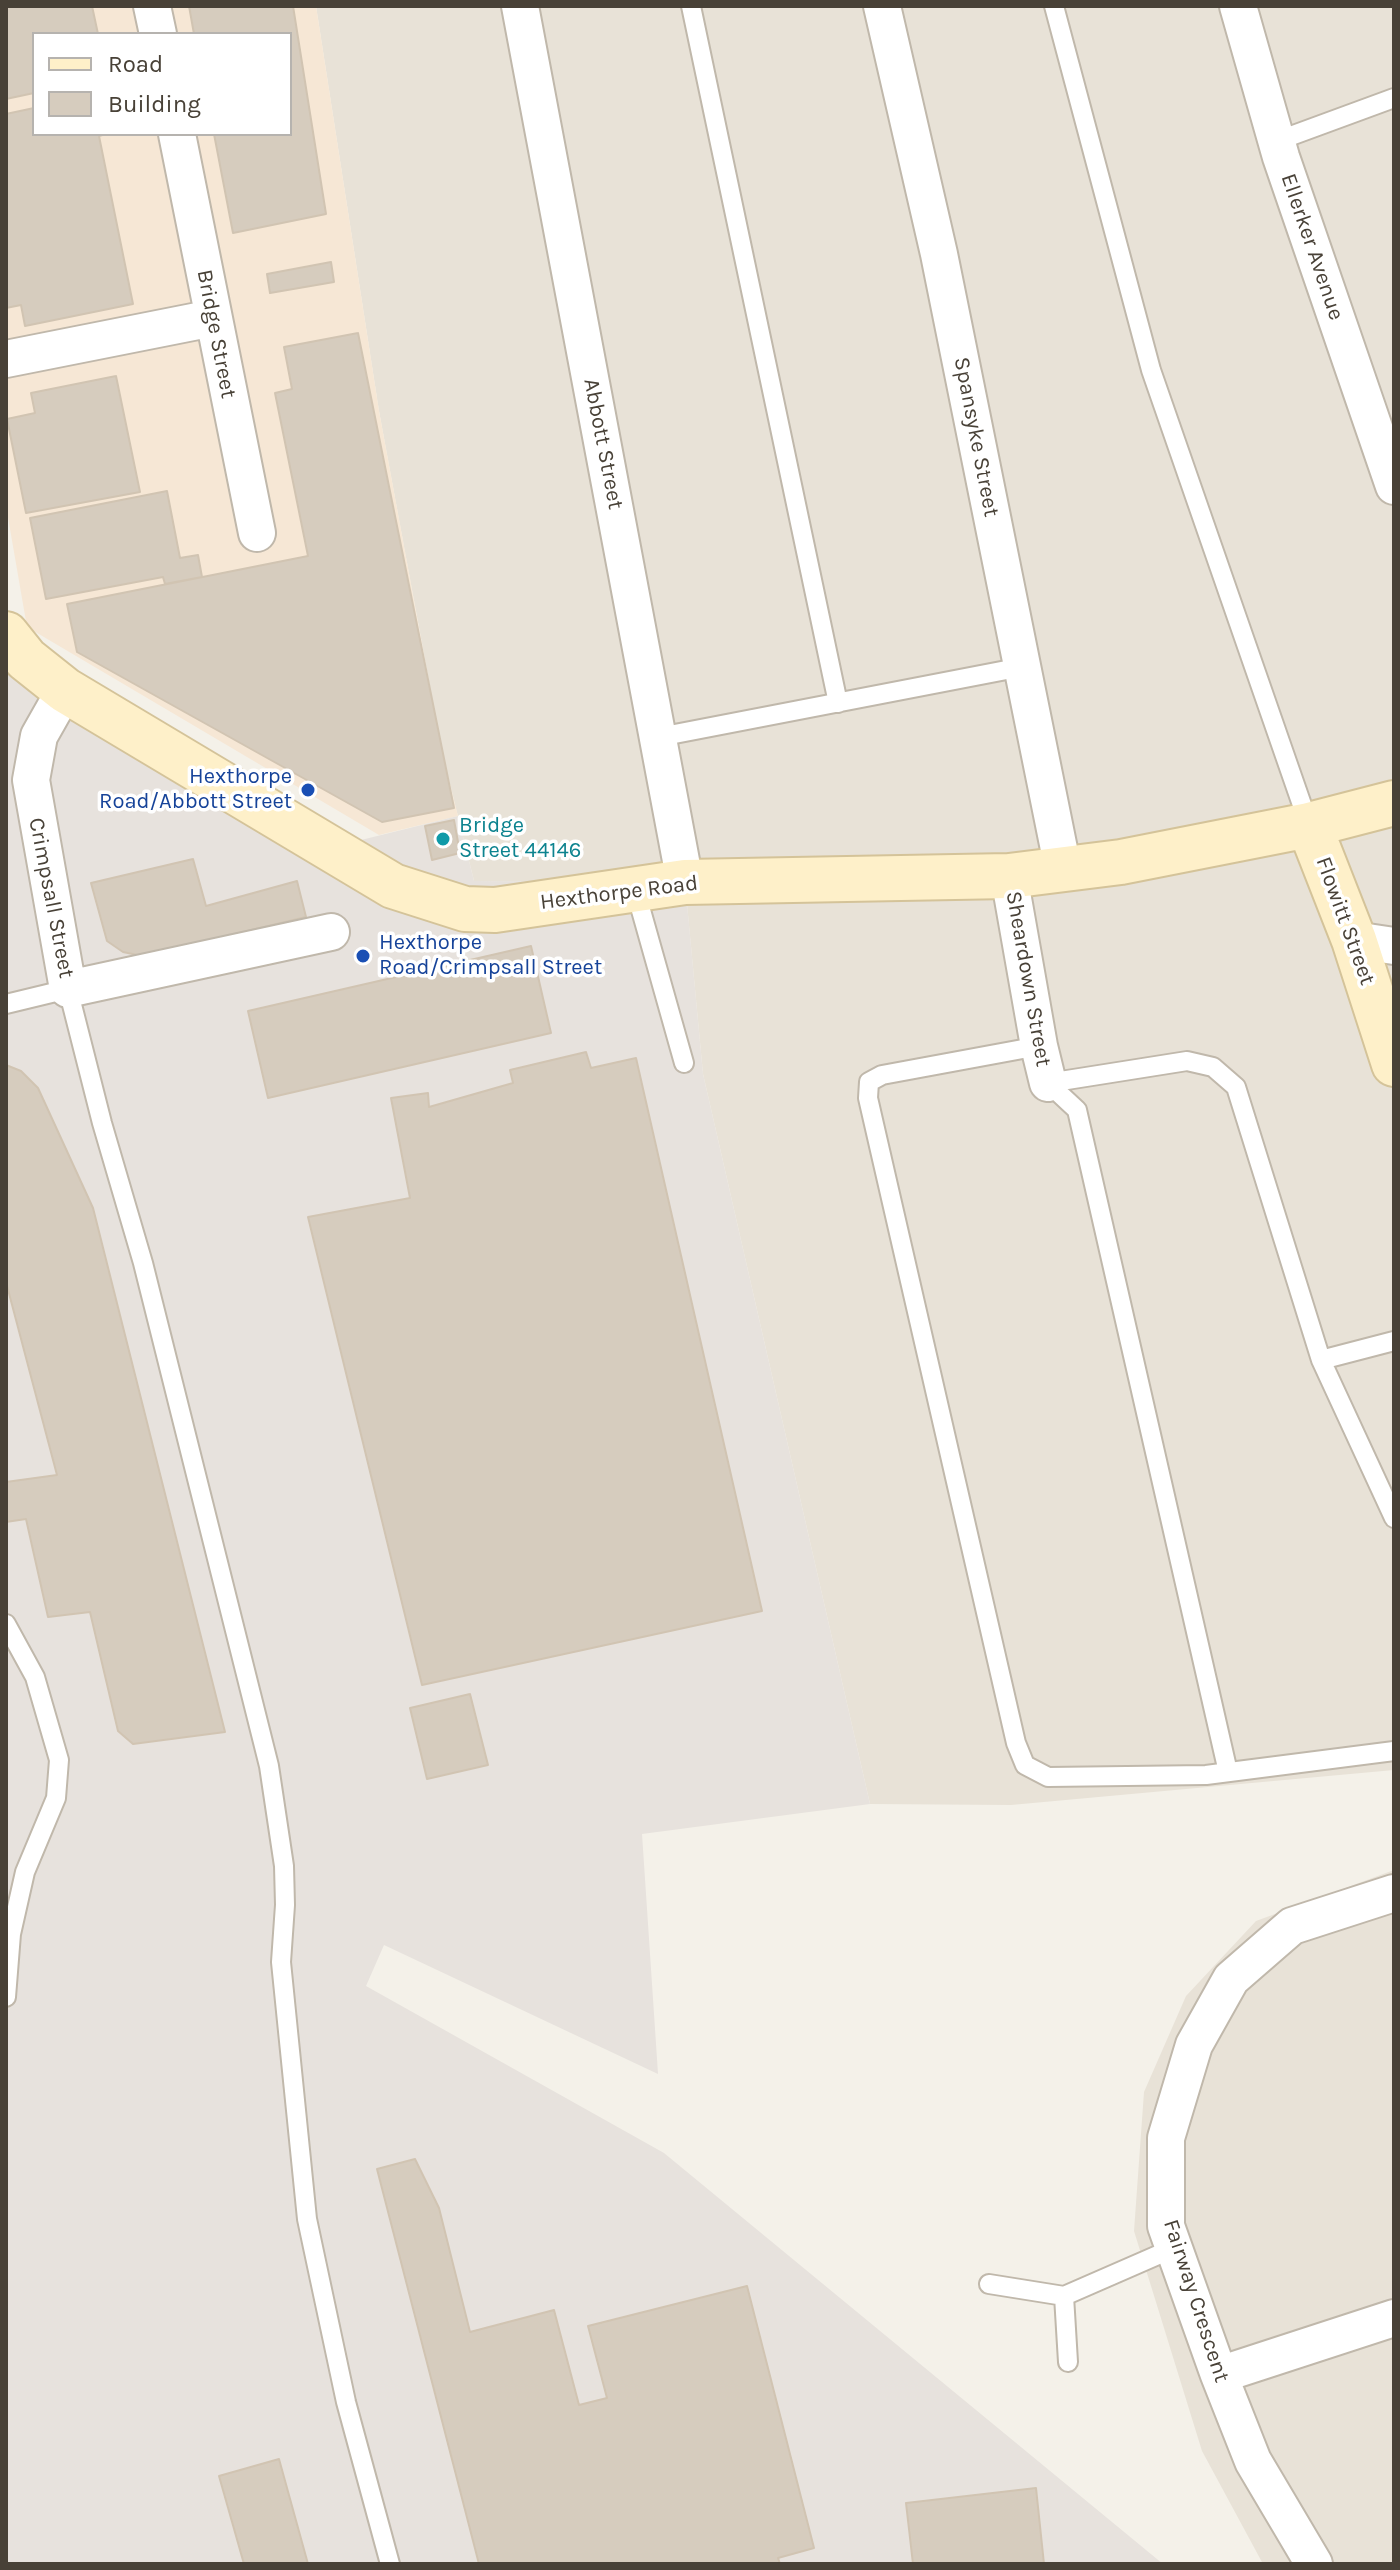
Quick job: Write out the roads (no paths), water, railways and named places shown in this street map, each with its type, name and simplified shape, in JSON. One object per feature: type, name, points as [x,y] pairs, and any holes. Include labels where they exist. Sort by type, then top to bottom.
[{"type":"street","points":[[152,6],[158,32]]},
{"type":"street","name":"Abbott Street","points":[[520,6],[685,882]]},
{"type":"street","name":"Spansyke Street","points":[[882,6],[939,254],[1063,869]]},
{"type":"street","name":"Ellerker Avenue","points":[[1238,6],[1277,141],[1394,486]]},
{"type":"street","name":"Bridge Street","points":[[177,136],[257,533]]},
{"type":"street","points":[[6,359],[213,318]]},
{"type":"street","name":"Hexthorpe Road","points":[[6,634],[26,659],[65,690],[379,878],[465,909],[495,910],[685,882],[1009,876],[1121,862],[1309,825],[1394,803]]},
{"type":"street","name":"Crimpsall Street","points":[[65,690],[39,736],[31,780],[68,989],[331,932]]},
{"type":"street","name":"Flowitt Street","points":[[1309,825],[1374,943],[1394,1064]]},
{"type":"street","name":"Sheardown Street","points":[[1009,876],[1048,1083]]},
{"type":"street","name":"Fairway Crescent","points":[[1314,2564],[1253,2461],[1166,2226],[1166,2138],[1194,2045],[1231,1979],[1292,1926],[1394,1893]]},
{"type":"street","points":[[1219,2375],[1394,2318]]},
{"type":"lane","points":[[691,6],[838,703]]},
{"type":"lane","points":[[1054,6],[1151,370],[1309,825]]},
{"type":"lane","points":[[1277,141],[1394,98]]},
{"type":"lane","points":[[659,737],[1022,667]]},
{"type":"lane","points":[[635,889],[684,1063]]},
{"type":"lane","points":[[6,1004],[68,989],[102,1123],[143,1263],[269,1766],[284,1866],[281,1962],[307,2219],[346,2402],[390,2564]]},
{"type":"lane","points":[[1039,1046],[882,1075],[869,1082],[868,1098],[1016,1743],[1025,1765],[1048,1777],[1206,1775],[1394,1751]]},
{"type":"lane","points":[[1048,1083],[1187,1061],[1213,1067],[1236,1087],[1321,1360],[1394,1518]]},
{"type":"lane","points":[[1048,1083],[1077,1110],[1228,1772]]},
{"type":"lane","points":[[1321,1360],[1394,1341]]},
{"type":"lane","points":[[6,1624],[35,1677],[59,1760],[56,1798],[25,1872],[11,1934],[6,1997]]},
{"type":"lane","points":[[989,2284],[1064,2296],[1174,2248]]},
{"type":"lane","points":[[1064,2296],[1068,2362]]},
{"type":"place","name":"Hexthorpe Road/Abbott Street","points":[[308,790]]},
{"type":"place","name":"Bridge Street 44146","points":[[443,839]]},
{"type":"place","name":"Hexthorpe Road/Crimpsall Street","points":[[363,956]]}]
